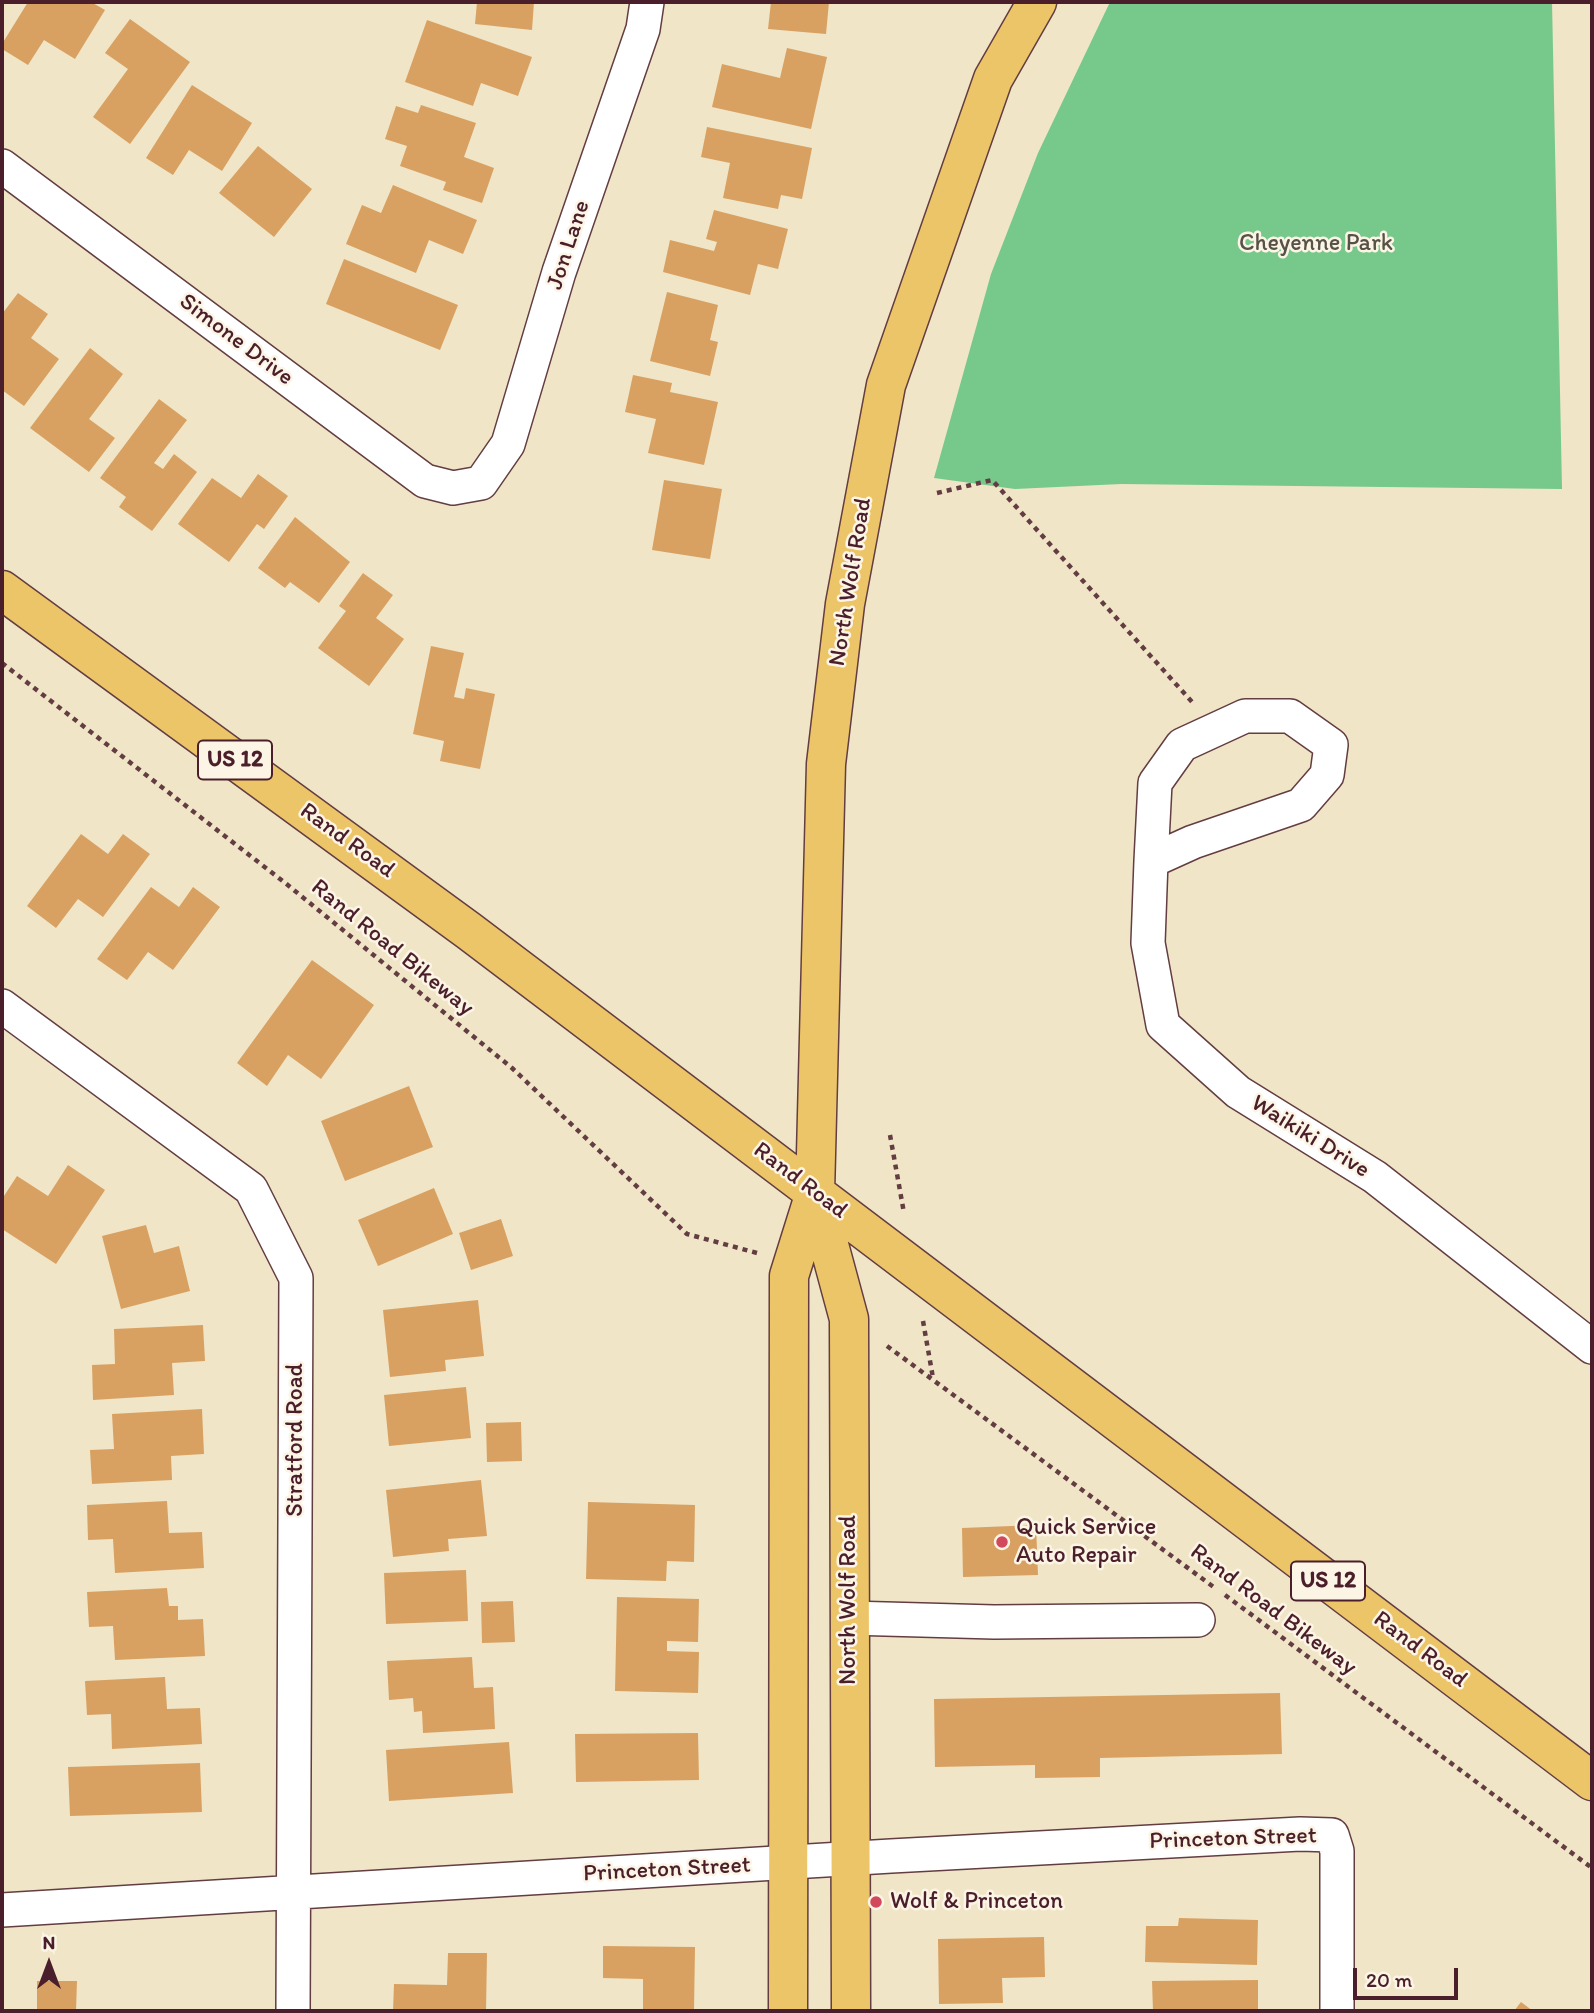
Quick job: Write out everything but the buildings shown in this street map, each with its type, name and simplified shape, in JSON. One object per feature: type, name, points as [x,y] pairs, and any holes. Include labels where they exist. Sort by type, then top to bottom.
[{"type":"main road","name":"North Wolf Road","points":[[788,2011],[789,1276],[815,1193],[826,764],[845,604],[886,385],[993,79],[1037,2]]},
{"type":"main road","name":"Rand Road","points":[[2,590],[469,931],[1592,1781]]},
{"type":"main road","name":"North Wolf Road","points":[[815,1193],[849,1319],[851,2011]]},
{"type":"street","name":"Jon Lane","points":[[481,483],[508,444],[559,272],[643,29],[647,2]]},
{"type":"street","name":"Simone Drive","points":[[2,166],[425,481],[453,488],[481,483]]},
{"type":"street","name":"Waikiki Drive","points":[[1152,861],[1193,842],[1301,805],[1327,775],[1331,745],[1290,716],[1245,716],[1181,745],[1155,783],[1148,943],[1163,1025],[1238,1092],[1375,1177],[1592,1347]]},
{"type":"street","name":"Stratford Road","points":[[2,1006],[251,1189],[296,1279],[293,2011]]},
{"type":"street","points":[[849,1618],[994,1622],[1198,1620]]},
{"type":"street","name":"Princeton Street","points":[[2,1910],[850,1858],[1300,1834],[1332,1835],[1337,1851],[1337,2011]]},
{"type":"path","points":[[937,493],[992,480],[1216,729]]},
{"type":"path","name":"Rand Road Bikeway","points":[[2,663],[284,882],[512,1068],[687,1234],[757,1253]]},
{"type":"path","name":"Rand Road Bikeway","points":[[934,1379],[1592,1868]]},
{"type":"green space","name":"Cheyenne Park","points":[[1110,2],[1552,2],[1562,489],[1121,484],[1015,489],[934,478],[991,274],[1038,153]]},
{"type":"place","name":"Quick Service Auto Repair","points":[[1002,1542]]},
{"type":"place","name":"Wolf & Princeton","points":[[876,1902]]}]
